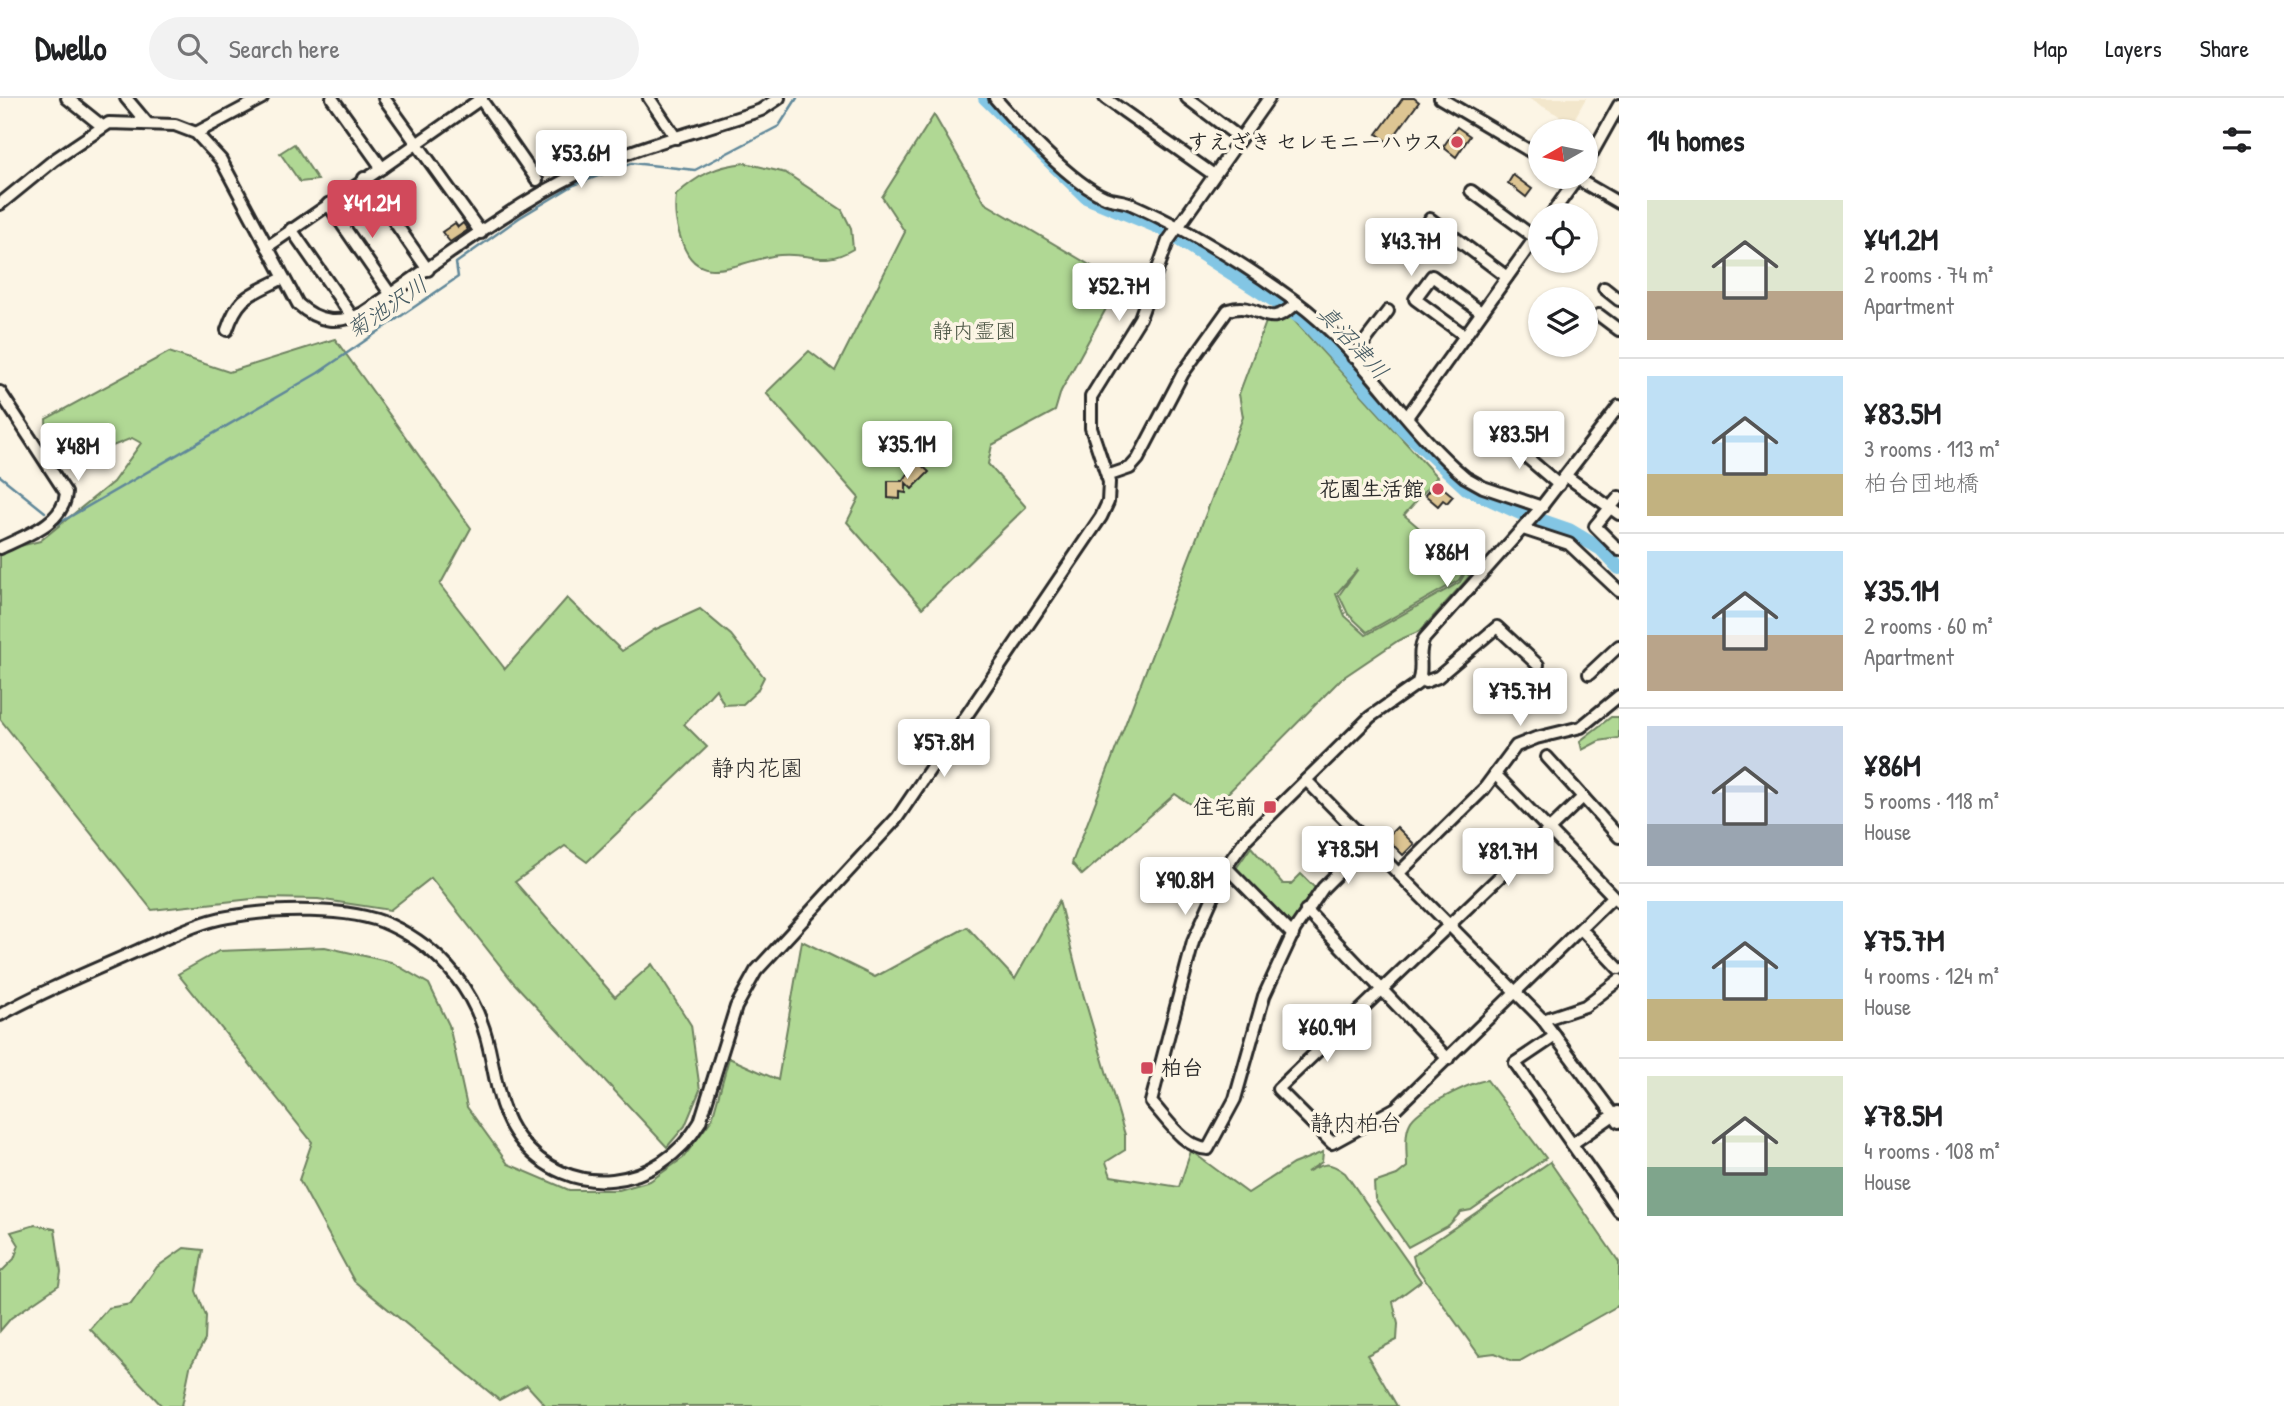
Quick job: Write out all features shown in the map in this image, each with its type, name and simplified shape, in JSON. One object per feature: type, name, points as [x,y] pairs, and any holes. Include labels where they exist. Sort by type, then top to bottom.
[{"type":"street","points":[[67,98],[102,125]]},
{"type":"street","points":[[126,98],[146,123]]},
{"type":"street","points":[[196,133],[262,98]]},
{"type":"street","points":[[332,98],[382,168]]},
{"type":"street","points":[[384,98],[481,233]]},
{"type":"street","points":[[267,247],[481,98],[537,180]]},
{"type":"street","points":[[649,98],[676,138]]},
{"type":"street","points":[[0,204],[102,125],[175,125],[196,133],[221,160],[298,304],[313,316],[330,321],[353,318],[481,233],[579,174],[761,110],[779,98]]},
{"type":"street","points":[[995,98],[1079,180],[1105,197],[1128,202],[1176,229],[1295,304],[1353,356],[1465,477],[1483,487],[1540,509]]},
{"type":"street","points":[[1105,98],[1214,175]]},
{"type":"street","points":[[1187,98],[1240,138]]},
{"type":"street","points":[[1440,98],[1528,150]]},
{"type":"street","points":[[0,1015],[71,980],[213,920],[242,915],[325,912],[366,918],[388,924],[423,944],[458,979],[482,1023],[501,1105],[509,1123],[540,1160],[573,1175],[607,1181],[653,1169],[679,1152],[700,1122],[736,1007],[756,971],[897,818],[935,766],[1101,517],[1108,502],[1107,476],[1091,428],[1091,397],[1140,318],[1168,241],[1265,99]]},
{"type":"street","points":[[1598,143],[1619,105]]},
{"type":"street","points":[[364,177],[428,270]]},
{"type":"street","points":[[1596,189],[1619,203]]},
{"type":"street","points":[[1471,191],[1528,229]]},
{"type":"street","points":[[327,204],[391,295]]},
{"type":"street","points":[[1430,219],[1507,277]]},
{"type":"street","points":[[291,229],[353,318]]},
{"type":"street","points":[[1407,417],[1528,248]]},
{"type":"street","points":[[1465,335],[1415,299],[1432,276],[1481,312]]},
{"type":"street","points":[[227,330],[234,307],[244,298],[283,278]]},
{"type":"street","points":[[1604,288],[1619,300]]},
{"type":"street","points":[[1107,476],[1130,468],[1138,459],[1183,373],[1228,310],[1248,308],[1273,318],[1283,316],[1295,304]]},
{"type":"street","points":[[1353,356],[1388,311]]},
{"type":"street","points":[[1599,315],[1619,330]]},
{"type":"street","points":[[0,392],[66,494],[62,510],[52,520],[0,548]]},
{"type":"street","points":[[1368,843],[1306,910],[1264,996],[1235,1098],[1208,1149],[1198,1149],[1186,1140],[1151,1102],[1193,942],[1226,867],[1245,840],[1370,717],[1418,684],[1421,677],[1419,654],[1424,639],[1540,509],[1619,406]]},
{"type":"street","points":[[1500,434],[1562,480],[1614,511]]},
{"type":"street","points":[[1619,497],[1614,511],[1595,526],[1619,550]]},
{"type":"street","points":[[1525,526],[1569,544],[1619,591]]},
{"type":"street","points":[[1421,677],[1425,682],[1438,677],[1497,627],[1538,665]]},
{"type":"street","points":[[1590,674],[1619,646]]},
{"type":"street","points":[[1399,873],[1495,774],[1516,747],[1536,738],[1581,727],[1619,696]]},
{"type":"street","points":[[1547,757],[1619,837]]},
{"type":"street","points":[[1495,774],[1547,829],[1616,900],[1581,929],[1396,1108],[1332,1143],[1327,1141],[1278,1089],[1448,923],[1547,829],[1583,797]]},
{"type":"street","points":[[1306,779],[1543,1020],[1617,1116],[1572,1144]]},
{"type":"street","points":[[1226,867],[1293,935]]},
{"type":"street","points":[[1306,910],[1448,1059]]},
{"type":"street","points":[[1581,929],[1619,969]]},
{"type":"street","points":[[1543,1020],[1585,1006],[1619,980]]},
{"type":"street","points":[[1555,1035],[1515,1063],[1619,1211]]},
{"type":"shaded area","points":[[1528,98],[1586,98],[1574,119],[1565,119]]},
{"type":"green space","name":"静内霊園","points":[[934,115],[985,203],[1120,283],[1061,391],[1055,411],[992,445],[988,464],[1026,507],[922,608],[847,522],[859,498],[766,393],[809,351],[835,371],[905,232],[882,197]]},
{"type":"green space","points":[[294,144],[318,180],[300,182],[280,153]]},
{"type":"green space","points":[[745,163],[786,173],[842,210],[851,228],[853,249],[825,258],[780,255],[724,268],[699,266],[690,257],[680,236],[675,213],[676,195],[708,173],[725,166]]},
{"type":"green space","points":[[1290,316],[1437,477],[1404,515],[1466,568],[1459,580],[1367,632],[1348,614],[1339,595],[1358,569],[1336,594],[1345,616],[1366,635],[1460,582],[1465,573],[1470,576],[1420,631],[1399,640],[1341,679],[1206,815],[1175,794],[1082,875],[1072,863],[1243,417],[1239,394],[1266,322]]},
{"type":"green space","points":[[335,339],[471,528],[440,585],[505,669],[567,598],[622,651],[654,630],[700,609],[731,635],[764,677],[757,691],[743,704],[724,705],[716,689],[684,724],[707,747],[587,862],[565,846],[515,882],[615,997],[652,964],[691,1025],[700,1090],[685,1126],[667,1147],[514,983],[431,878],[390,910],[318,899],[261,898],[152,910],[0,719],[0,551],[40,541],[113,482],[141,443],[132,438],[88,456],[47,439],[46,419],[169,352],[229,372]]},
{"type":"green space","points":[[1611,717],[1619,717],[1619,738],[1599,741],[1582,750],[1580,741]]},
{"type":"green space","points":[[1251,847],[1283,884],[1291,884],[1301,874],[1316,889],[1291,926],[1235,870]]},
{"type":"green space","points":[[1059,901],[1081,987],[1125,1135],[1125,1150],[1106,1162],[1111,1176],[1179,1187],[1191,1151],[1248,1193],[1293,1164],[1323,1152],[1322,1162],[1307,1172],[1326,1165],[1345,1173],[1421,1281],[1393,1302],[1398,1324],[1397,1340],[1367,1355],[1397,1406],[546,1406],[527,1385],[499,1400],[354,1281],[299,1180],[312,1142],[178,974],[219,951],[325,947],[391,962],[429,984],[449,1025],[467,1107],[508,1164],[569,1190],[619,1190],[650,1181],[683,1158],[712,1119],[729,1058],[778,1080],[802,941],[875,977],[967,927],[1015,979]]},
{"type":"green space","points":[[1487,1080],[1546,1158],[1471,1210],[1461,1212],[1449,1225],[1408,1247],[1375,1199],[1374,1183],[1397,1175],[1407,1167],[1407,1133],[1415,1117],[1445,1097],[1469,1085]]},
{"type":"green space","points":[[1550,1162],[1619,1262],[1619,1305],[1520,1361],[1512,1361],[1495,1353],[1479,1355],[1415,1265],[1413,1256]]},
{"type":"green space","points":[[35,1225],[55,1229],[61,1272],[59,1285],[11,1318],[0,1331],[0,1273],[14,1259],[19,1245],[11,1232]]},
{"type":"green space","points":[[184,1248],[203,1250],[196,1291],[206,1316],[205,1340],[190,1367],[182,1406],[162,1406],[90,1329],[108,1308],[131,1304],[157,1267]]},
{"type":"building","points":[[1403,98],[1414,98],[1419,102],[1389,143],[1377,134]]},
{"type":"building","name":"すえざき セレモニーハウス","points":[[1457,127],[1470,136],[1456,157],[1443,147]]},
{"type":"building","points":[[1513,175],[1528,186],[1528,189],[1532,189],[1526,197],[1508,183]]},
{"type":"building","points":[[455,223],[458,227],[463,223],[468,230],[450,242],[442,232]]},
{"type":"building","points":[[917,461],[929,472],[912,489],[906,483],[906,493],[900,492],[900,499],[888,498],[888,481],[903,481]]},
{"type":"building","name":"花園生活館","points":[[1436,482],[1453,496],[1447,503],[1443,500],[1438,506],[1425,495]]},
{"type":"building","points":[[1397,827],[1414,844],[1403,855],[1386,838]]},
{"type":"waterway","name":"菊池沢川","points":[[54,526],[318,373],[458,277],[456,263],[519,218],[574,185],[632,163],[695,170],[779,126],[797,98]]},
{"type":"waterway","name":"真沼津川","points":[[985,98],[1086,197],[1161,228],[1303,319],[1404,430],[1466,488],[1520,513],[1569,530],[1601,549],[1619,568]]},
{"type":"waterway","name":"菊池沢川","points":[[0,476],[45,512]]},
{"type":"place","name":"すえざき セレモニーハウス","points":[[1457,142]]},
{"type":"place","name":"花園生活館","points":[[1438,489]]},
{"type":"place","name":"住宅前","points":[[1270,807]]},
{"type":"place","name":"柏台","points":[[1147,1068]]},
{"type":"district","name":"静内花園","points":[[757,768]]},
{"type":"district","name":"静内柏台","points":[[1356,1123]]}]
